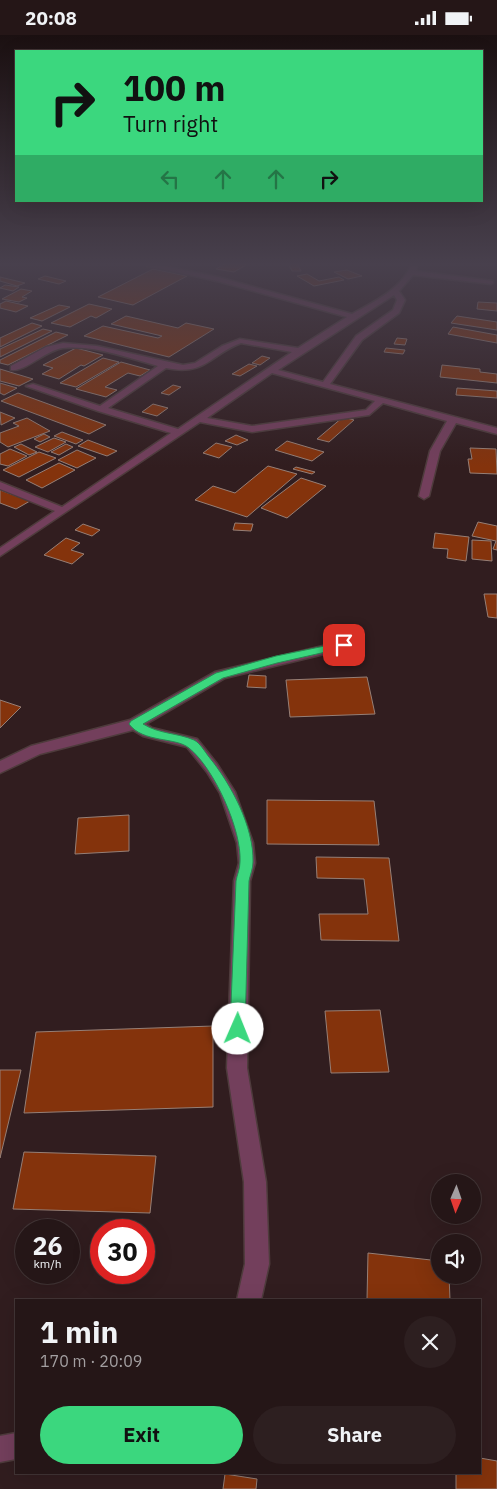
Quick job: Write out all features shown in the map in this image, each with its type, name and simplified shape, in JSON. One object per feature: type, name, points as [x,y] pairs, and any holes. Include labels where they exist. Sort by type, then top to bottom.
[{"type":"street","points":[[0,553],[329,331]]},
{"type":"street","points":[[325,385],[359,338],[369,331]]},
{"type":"street","points":[[14,368],[49,349],[74,346],[183,368],[196,367],[232,343],[240,341],[298,351]]},
{"type":"street","points":[[101,409],[164,365]]},
{"type":"street","points":[[270,370],[497,431]]},
{"type":"street","points":[[30,387],[178,432]]},
{"type":"street","points":[[199,419],[252,429],[369,412],[381,400]]},
{"type":"street","points":[[424,496],[435,451],[453,419]]},
{"type":"street","points":[[0,485],[63,511]]},
{"type":"street","points":[[0,767],[36,750],[134,724],[220,675],[344,645]]},
{"type":"street","points":[[134,724],[148,732],[192,743],[212,768],[227,792],[245,843],[247,863],[242,881],[237,1068],[255,1182],[257,1264],[250,1299]]},
{"type":"street","points":[[0,1449],[15,1446]]},
{"type":"building","points":[[15,331],[32,331],[0,347],[0,338]]},
{"type":"building","points":[[39,331],[52,331],[0,357],[0,349]]},
{"type":"building","points":[[94,331],[125,331],[158,338],[162,336],[140,331],[211,331],[169,357],[84,336]]},
{"type":"building","points":[[450,331],[474,331],[497,335],[497,343],[448,334]]},
{"type":"building","points":[[56,332],[68,335],[8,365],[0,363],[0,360]]},
{"type":"building","points":[[397,338],[407,339],[405,345],[394,344]]},
{"type":"building","points":[[76,348],[103,355],[84,366],[81,365],[59,379],[42,374],[53,368],[43,365]]},
{"type":"building","points":[[386,348],[405,350],[403,354],[384,352]]},
{"type":"building","points":[[262,356],[270,358],[260,365],[252,363]]},
{"type":"building","points":[[103,358],[119,362],[76,387],[60,383]]},
{"type":"building","points":[[121,362],[150,370],[140,376],[128,373],[105,387],[117,390],[106,397],[76,389]]},
{"type":"building","points":[[249,364],[257,366],[240,376],[232,374]]},
{"type":"building","points":[[442,365],[480,369],[480,372],[497,374],[497,383],[440,377]]},
{"type":"building","points":[[0,369],[33,379],[19,386],[0,381]]},
{"type":"building","points":[[0,383],[17,388],[4,395],[0,393]]},
{"type":"building","points":[[173,385],[181,387],[169,395],[161,393]]},
{"type":"building","points":[[457,388],[497,391],[497,398],[456,395]]},
{"type":"building","points":[[18,393],[106,425],[89,434],[1,401]]},
{"type":"building","points":[[153,404],[168,408],[157,416],[142,412]]},
{"type":"building","points":[[0,412],[15,418],[1,425]]},
{"type":"building","points":[[343,417],[354,420],[329,442],[317,439]]},
{"type":"building","points":[[27,418],[50,431],[8,447],[0,442],[0,433],[19,426],[13,423]]},
{"type":"building","points":[[62,432],[83,440],[76,444],[54,436]]},
{"type":"building","points":[[44,434],[50,437],[40,442],[34,439]]},
{"type":"building","points":[[236,435],[248,440],[237,445],[225,441]]},
{"type":"building","points":[[54,438],[66,442],[48,452],[35,447]]},
{"type":"building","points":[[88,440],[117,451],[107,456],[78,446]]},
{"type":"building","points":[[287,441],[324,452],[312,461],[275,450]]},
{"type":"building","points":[[216,443],[232,447],[219,458],[203,453]]},
{"type":"building","points":[[21,444],[37,452],[29,455],[14,447]]},
{"type":"building","points":[[66,444],[73,447],[59,455],[51,452]]},
{"type":"building","points":[[470,448],[496,449],[497,474],[470,473],[468,459],[472,459]]},
{"type":"building","points":[[10,449],[27,456],[8,466],[0,464],[0,454]]},
{"type":"building","points":[[77,450],[96,458],[77,468],[58,460]]},
{"type":"building","points":[[39,452],[56,458],[19,477],[3,470]]},
{"type":"building","points":[[59,463],[75,470],[42,488],[26,480]]},
{"type":"building","points":[[268,466],[297,474],[247,517],[195,500],[213,486],[235,493]]},
{"type":"building","points":[[296,467],[315,472],[312,474],[293,469]]},
{"type":"building","points":[[301,478],[326,486],[287,518],[261,508]]},
{"type":"building","points":[[0,490],[30,501],[16,509],[0,503]]},
{"type":"building","points":[[478,522],[497,526],[497,550],[493,549],[496,541],[472,536]]},
{"type":"building","points":[[235,523],[253,524],[251,531],[233,530]]},
{"type":"building","points":[[83,524],[100,530],[92,536],[75,530]]},
{"type":"building","points":[[435,533],[469,537],[466,561],[447,558],[448,549],[433,548]]},
{"type":"building","points":[[66,538],[80,543],[71,550],[84,554],[72,564],[44,555]]},
{"type":"building","points":[[472,540],[491,541],[492,561],[472,559]]},
{"type":"building","points":[[484,594],[497,594],[497,618],[488,617]]},
{"type":"building","points":[[249,675],[266,676],[266,688],[247,687]]},
{"type":"building","points":[[367,677],[375,714],[290,717],[286,680]]},
{"type":"building","points":[[0,700],[21,707],[0,728]]},
{"type":"building","points":[[267,800],[374,801],[379,845],[267,844]]},
{"type":"building","points":[[129,815],[129,851],[75,854],[78,818]]},
{"type":"building","points":[[316,857],[389,858],[399,941],[321,940],[319,914],[368,914],[364,879],[317,878]]},
{"type":"building","points":[[380,1010],[389,1072],[331,1073],[325,1011]]},
{"type":"building","points":[[213,1026],[213,1107],[24,1113],[36,1032]]},
{"type":"building","points":[[0,1070],[21,1070],[0,1158]]},
{"type":"building","points":[[24,1152],[156,1156],[150,1213],[13,1209]]},
{"type":"building","points":[[368,1253],[431,1260],[431,1284],[449,1284],[450,1299],[367,1299]]},
{"type":"building","points":[[481,1458],[497,1461],[497,1489],[456,1489],[456,1474],[481,1474]]},
{"type":"building","points":[[225,1474],[257,1479],[256,1489],[223,1489]]},
{"type":"route","points":[[238,1029],[238,970],[242,881],[247,863],[245,843],[237,817],[227,792],[212,768],[192,743],[148,732],[134,724],[220,675],[344,645]]}]
